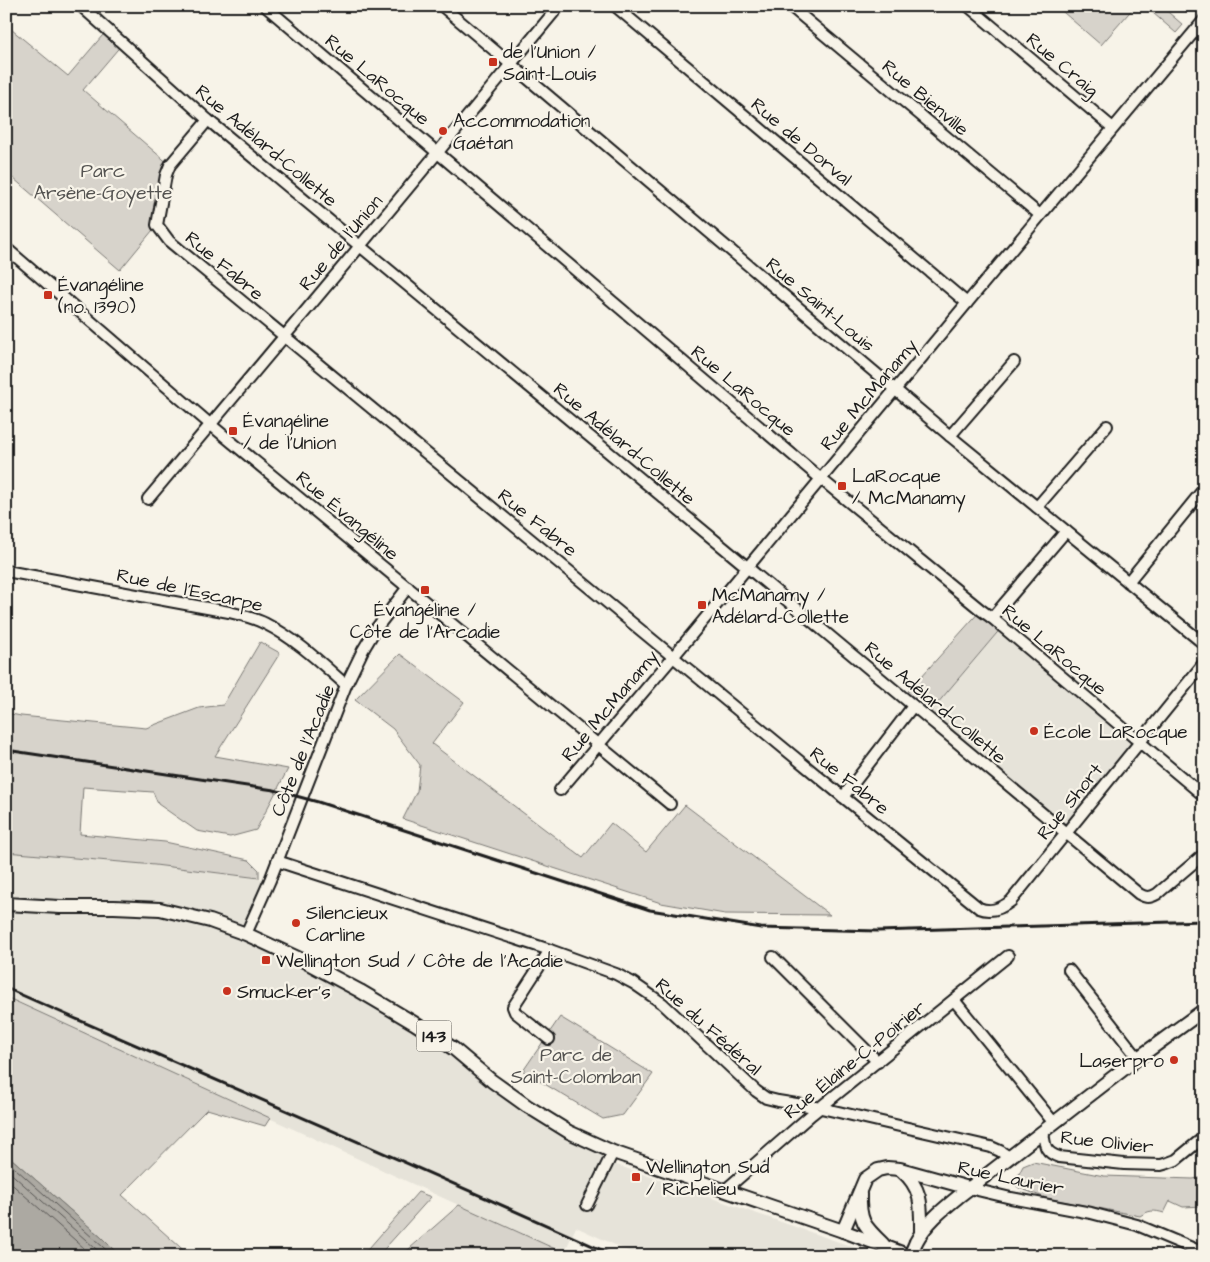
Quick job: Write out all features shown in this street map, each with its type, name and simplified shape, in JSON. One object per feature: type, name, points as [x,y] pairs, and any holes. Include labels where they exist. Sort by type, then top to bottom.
[{"type":"main road","name":"143","points":[[6,904],[160,909],[246,934],[302,960],[414,1023],[454,1050],[527,1106],[569,1132],[613,1152],[910,1256]]},
{"type":"main road","points":[[1138,1058],[1204,1000]]},
{"type":"main road","points":[[910,1256],[918,1237],[936,1215],[968,1188],[1204,1010]]},
{"type":"main road","name":"Rue Laurier","points":[[843,1231],[864,1179],[878,1170],[888,1168],[900,1169],[968,1188]]},
{"type":"main road","points":[[900,1169],[915,1185],[921,1205],[918,1237]]},
{"type":"main road","points":[[860,1187],[861,1216],[868,1229],[886,1247]]},
{"type":"street","name":"Rue Adélard-Collette","points":[[81,6],[208,120],[1139,894],[1151,898],[1204,854]]},
{"type":"street","name":"Rue LaRocque","points":[[266,6],[821,478],[992,618],[1204,796]]},
{"type":"street","name":"Rue Saint-Louis","points":[[442,6],[950,436],[1204,644]]},
{"type":"street","name":"Rue de l'Union","points":[[148,499],[559,6]]},
{"type":"street","name":"Rue de Dorval","points":[[615,6],[966,303]]},
{"type":"street","name":"Rue Bienville","points":[[790,6],[1040,216]]},
{"type":"street","name":"Rue Craig","points":[[968,6],[1113,128]]},
{"type":"street","name":"Rue McManamy","points":[[560,790],[1204,20]]},
{"type":"street","name":"Rue Fabre","points":[[208,120],[170,165],[166,175],[157,225],[169,240],[842,797],[979,908],[986,911],[996,910]]},
{"type":"street","name":"Rue Évangéline","points":[[6,248],[211,424],[670,804]]},
{"type":"street","points":[[950,436],[1014,362]]},
{"type":"street","points":[[1037,507],[1107,426]]},
{"type":"street","points":[[1128,582],[1203,490]]},
{"type":"street","points":[[992,618],[1066,531]]},
{"type":"street","name":"Rue de l'Escarpe","points":[[6,571],[253,618],[266,623],[305,649],[346,685]]},
{"type":"street","name":"Côte de l'Acadie","points":[[246,934],[277,861],[346,685],[375,630],[408,587]]},
{"type":"street","name":"Rue Short","points":[[996,910],[1006,906],[1011,901],[1204,663]]},
{"type":"street","points":[[842,797],[913,706]]},
{"type":"street","name":"Rue du Fédéral","points":[[277,861],[550,950],[616,974],[647,992],[662,1004],[756,1091],[766,1098],[821,1108],[991,1147],[1009,1157]]},
{"type":"street","points":[[549,1039],[515,1012],[513,1008],[550,950]]},
{"type":"street","name":"Rue Élaine-C.-Poirier","points":[[724,1191],[821,1108],[1008,956]]},
{"type":"street","points":[[773,957],[878,1062]]},
{"type":"street","points":[[1069,970],[1138,1058]]},
{"type":"street","points":[[954,1000],[1054,1123]]},
{"type":"street","name":"Rue Olivier","points":[[1043,1131],[1045,1145],[1052,1155],[1124,1164],[1161,1165],[1168,1163],[1176,1160],[1204,1137]]},
{"type":"street","points":[[586,1206],[613,1152]]},
{"type":"street","name":"Rue Laurier","points":[[968,1188],[1137,1224],[1204,1253]]},
{"type":"shaded area","name":"École LaRocque","points":[[1002,627],[1140,743],[1065,833],[926,717]]},
{"type":"shaded area","points":[[6,852],[155,865],[270,880],[246,934],[360,991],[492,1081],[613,1152],[608,1162],[879,1256],[639,1256],[576,1227],[564,1253],[570,1256],[554,1256],[563,1253],[6,997]]},
{"type":"green space","points":[[1056,6],[1135,6],[1101,45]]},
{"type":"green space","points":[[1145,6],[1161,6],[1183,25],[1176,33]]},
{"type":"green space","name":"Parc Arsène-Goyette","points":[[6,25],[68,76],[108,29],[123,43],[83,90],[170,165],[157,225],[120,270],[6,172]]},
{"type":"green space","points":[[981,610],[1002,627],[926,717],[903,697]]},
{"type":"green space","points":[[260,642],[280,653],[215,756],[288,769],[256,830],[230,837],[197,831],[158,804],[153,792],[83,787],[80,834],[165,842],[249,860],[259,870],[259,878],[155,865],[6,852],[6,713],[146,728],[199,708],[223,705]]},
{"type":"green space","points":[[400,654],[464,702],[432,744],[583,858],[611,823],[646,852],[685,805],[830,915],[725,914],[661,903],[403,819],[417,791],[420,765],[393,729],[355,700]]},
{"type":"green space","points":[[6,997],[270,1118],[265,1126],[207,1109],[122,1195],[190,1256],[120,1256],[6,1152]]},
{"type":"green space","name":"Parc de Saint-Colomban","points":[[560,1017],[653,1074],[623,1115],[603,1119],[523,1071]]},
{"type":"green space","points":[[1033,1162],[1104,1176],[1193,1179],[1204,1177],[1204,1206],[1183,1207],[1170,1201],[1164,1213],[1152,1211],[1140,1216],[1046,1198],[1019,1188],[1014,1184],[1023,1166]]},
{"type":"green space","points":[[418,1192],[431,1197],[378,1256],[362,1256]]},
{"type":"green space","points":[[459,1205],[564,1253],[554,1256],[401,1256]]},
{"type":"water","points":[[6,1152],[102,1238],[120,1256],[6,1256]]},
{"type":"railway","points":[[6,750],[274,790],[318,802],[650,910],[761,928],[878,931],[1204,921]]},
{"type":"railway","points":[[6,988],[615,1256]]},
{"type":"place","name":"de l'Union / Saint-Louis","points":[[493,62]]},
{"type":"place","name":"Accommodation Gaétan","points":[[443,131]]},
{"type":"place","name":"Évangéline (no. 1390)","points":[[48,295]]},
{"type":"place","name":"Évangéline / de l'Union","points":[[233,431]]},
{"type":"place","name":"LaRocque / McManamy","points":[[842,486]]},
{"type":"place","name":"Évangéline / Côte de l'Arcadie","points":[[425,590]]},
{"type":"place","name":"McManamy / Adélard-Collette","points":[[702,605]]},
{"type":"place","name":"École LaRocque","points":[[1034,731]]},
{"type":"place","name":"Silencieux Carline","points":[[296,923]]},
{"type":"place","name":"Wellington Sud / Côte de l'Acadie","points":[[266,960]]},
{"type":"place","name":"Smucker's","points":[[227,991]]},
{"type":"place","name":"Laserpro","points":[[1174,1060]]},
{"type":"place","name":"Wellington Sud / Richelieu","points":[[636,1177]]}]
